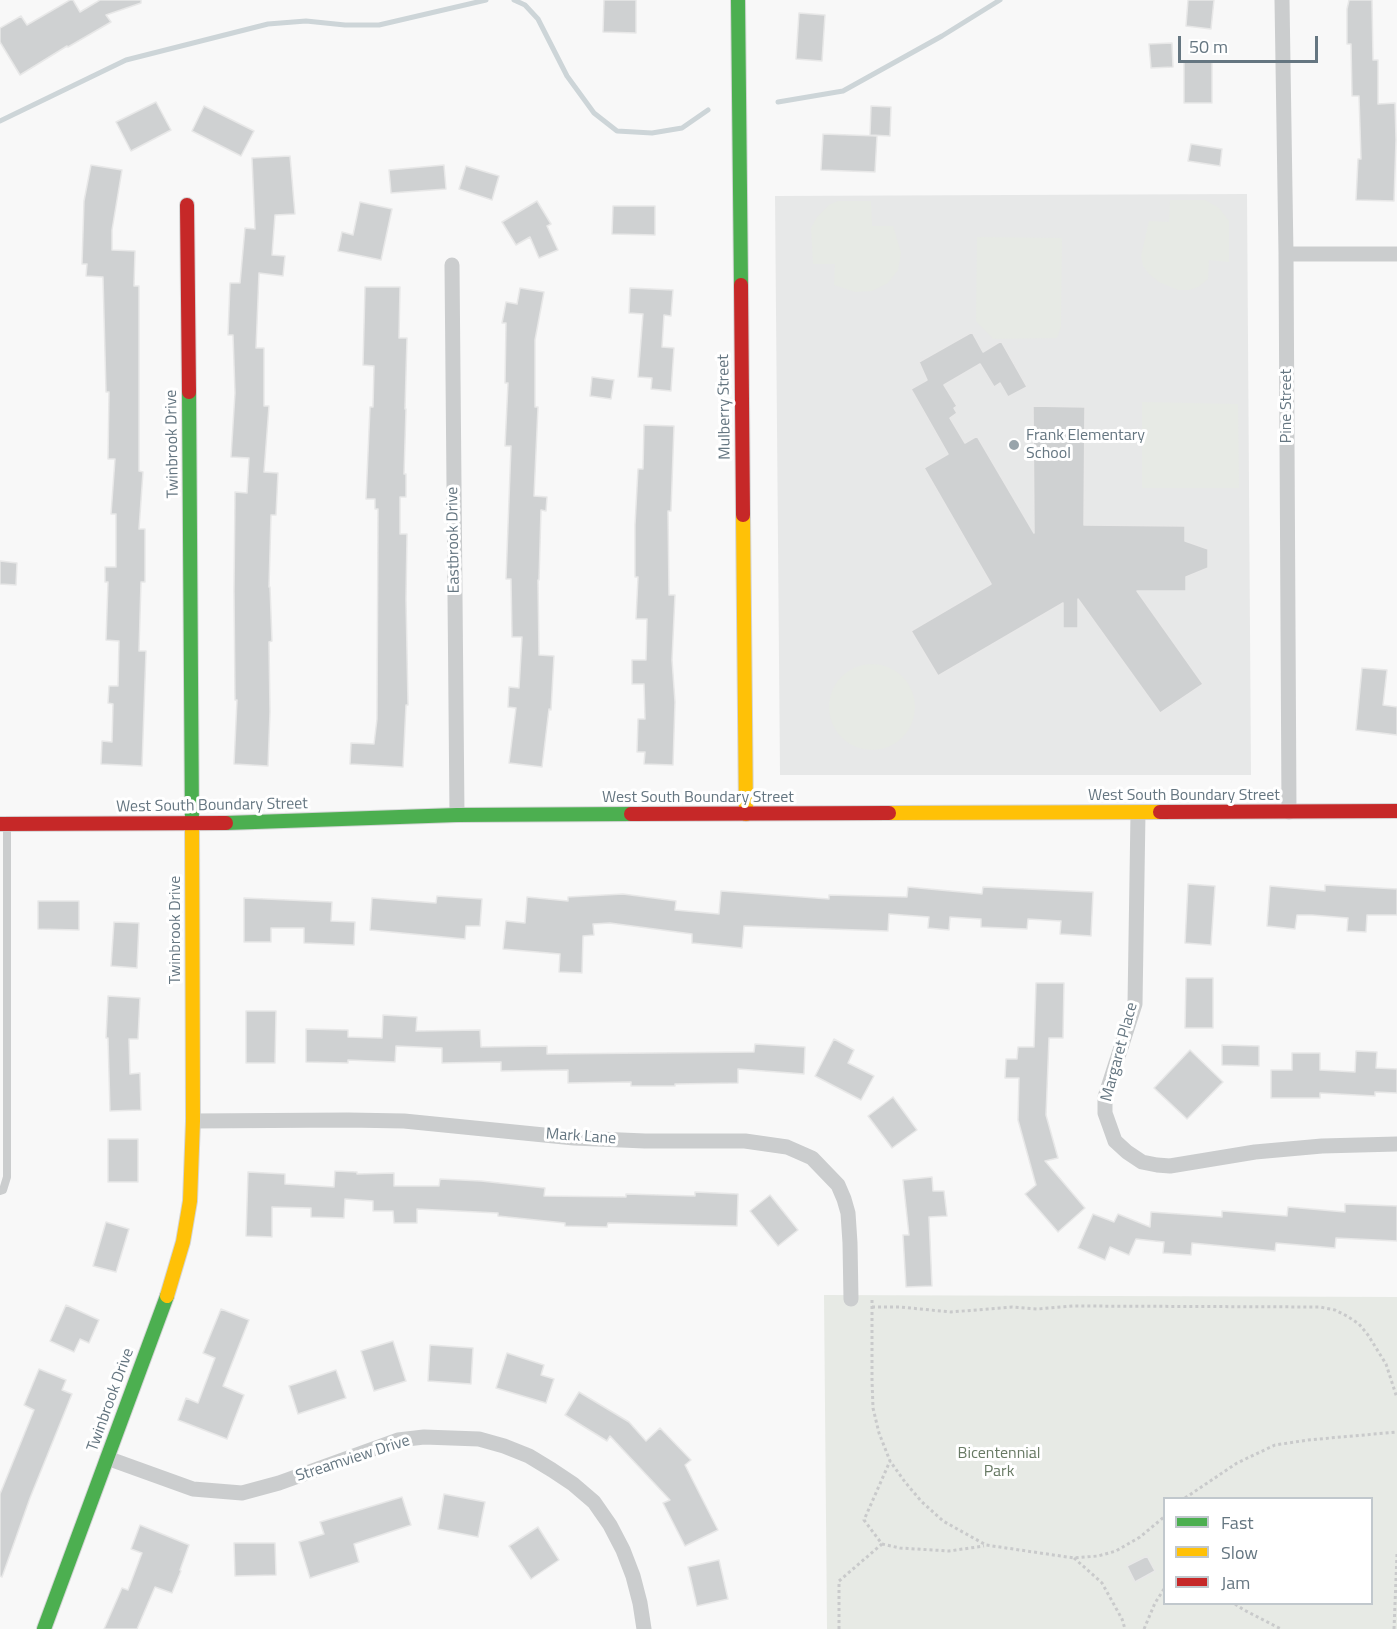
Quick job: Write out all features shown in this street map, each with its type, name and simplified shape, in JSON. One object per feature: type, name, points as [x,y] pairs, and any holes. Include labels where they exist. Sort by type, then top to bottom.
[{"type":"street","name":"Mulberry Street","points":[[738,0],[746,814]]},
{"type":"street","name":"Pine Street","points":[[1282,0],[1286,254],[1289,812]]},
{"type":"street","name":"Twinbrook Drive","points":[[44,1629],[172,1283],[183,1242],[190,1201],[193,1121],[187,205]]},
{"type":"street","points":[[1286,254],[1397,254]]},
{"type":"street","name":"Eastbrook Drive","points":[[452,265],[457,815]]},
{"type":"street","name":"West South Boundary Street","points":[[3,824],[192,824],[457,815],[1397,811]]},
{"type":"street","name":"Margaret Place","points":[[1138,813],[1135,1004],[1105,1097],[1105,1113],[1115,1141],[1142,1161],[1157,1166],[1170,1166],[1255,1152],[1322,1146],[1397,1144]]},
{"type":"street","name":"Mark Lane","points":[[193,1121],[404,1121],[574,1138],[745,1141],[787,1147],[812,1158],[838,1185],[844,1199],[848,1213],[851,1299]]},
{"type":"street","name":"Streamview Drive","points":[[107,1458],[193,1489],[242,1492],[279,1484],[398,1440],[424,1437],[479,1439],[504,1446],[529,1456],[552,1470],[594,1502],[610,1525],[623,1550],[636,1585],[644,1629]]},
{"type":"lane","points":[[0,1191],[3,1190],[7,1177],[3,1079],[3,824]]},
{"type":"path","points":[[872,1300],[873,1408],[879,1433],[890,1461],[921,1501],[943,1521],[986,1545]]},
{"type":"path","points":[[872,1307],[951,1312],[1012,1307],[1038,1309],[1073,1306],[1320,1307],[1335,1310],[1359,1324],[1386,1364],[1397,1398]]},
{"type":"path","points":[[1186,1497],[1237,1463],[1275,1445],[1397,1432]]},
{"type":"path","points":[[890,1461],[864,1520],[882,1544],[900,1548],[949,1551],[986,1545],[1074,1558],[1098,1556],[1116,1551],[1140,1537],[1163,1518]]},
{"type":"path","points":[[839,1629],[839,1581],[882,1544]]},
{"type":"path","points":[[1394,1629],[1397,1554]]},
{"type":"path","points":[[1074,1558],[1102,1583],[1122,1618],[1125,1629]]},
{"type":"path","points":[[1144,1629],[1163,1591]]},
{"type":"path","points":[[1236,1605],[1281,1629]]},
{"type":"shaded area","name":"Frank Elementary School","points":[[1247,194],[1251,775],[780,775],[775,196]]},
{"type":"green space","points":[[1170,200],[1205,200],[1219,208],[1229,221],[1229,262],[1209,260],[1208,279],[1198,287],[1189,290],[1178,290],[1159,282],[1143,266],[1141,256],[1149,221],[1169,222]]},
{"type":"green space","points":[[838,201],[871,201],[872,226],[893,226],[901,253],[898,270],[888,283],[872,291],[855,292],[834,285],[835,264],[813,264],[811,228],[817,217],[829,205]]},
{"type":"green space","points":[[977,237],[1062,238],[1061,327],[1057,338],[993,339],[976,321]]},
{"type":"green space","points":[[1142,402],[1238,404],[1239,488],[1142,488]]},
{"type":"green space","points":[[872,664],[896,671],[908,683],[915,707],[908,731],[896,743],[872,750],[848,743],[836,731],[829,707],[836,683],[848,671]]},
{"type":"green space","name":"Bicentennial Park","points":[[824,1295],[1397,1297],[1397,1629],[827,1629]]},
{"type":"building","points":[[73,0],[80,12],[100,0],[141,0],[141,3],[106,15],[111,22],[20,75],[0,42],[0,28],[21,16],[27,25]]},
{"type":"building","points":[[604,0],[636,0],[636,33],[603,32]]},
{"type":"building","points":[[1188,0],[1214,0],[1211,29],[1186,26]]},
{"type":"building","points":[[1349,0],[1372,0],[1373,60],[1378,60],[1378,104],[1395,103],[1394,201],[1356,200],[1358,159],[1361,159],[1359,96],[1352,96],[1351,44],[1347,44]]},
{"type":"building","points":[[799,13],[825,15],[822,61],[796,59]]},
{"type":"building","points":[[1172,43],[1173,67],[1151,68],[1149,44]]},
{"type":"building","points":[[1184,62],[1212,62],[1212,103],[1184,103]]},
{"type":"building","points":[[156,102],[171,130],[131,151],[116,122]]},
{"type":"building","points":[[204,106],[254,131],[241,156],[192,131]]},
{"type":"building","points":[[871,106],[891,107],[890,136],[870,135]]},
{"type":"building","points":[[823,134],[877,136],[875,172],[821,170]]},
{"type":"building","points":[[1191,144],[1222,149],[1220,166],[1188,161]]},
{"type":"building","points":[[290,156],[295,214],[275,215],[272,255],[285,256],[283,276],[259,273],[256,348],[264,348],[264,406],[269,406],[264,472],[278,473],[276,515],[271,515],[269,587],[272,641],[269,642],[268,766],[234,764],[237,700],[235,700],[235,492],[247,493],[249,458],[231,457],[235,393],[233,335],[228,335],[230,283],[240,283],[245,228],[255,229],[252,158]]},
{"type":"building","points":[[91,165],[122,170],[112,230],[112,250],[135,251],[134,286],[139,286],[139,471],[143,472],[139,529],[145,529],[145,582],[141,582],[139,651],[146,651],[142,766],[101,764],[102,741],[112,742],[113,704],[108,703],[109,686],[118,686],[119,641],[106,640],[108,582],[105,582],[105,567],[116,567],[116,514],[111,514],[115,459],[108,459],[109,392],[106,392],[103,277],[86,276],[87,264],[82,264],[84,201]]},
{"type":"building","points":[[444,165],[446,189],[391,193],[389,170]]},
{"type":"building","points":[[466,166],[499,176],[492,200],[459,189]]},
{"type":"building","points":[[537,201],[551,224],[547,226],[558,250],[539,258],[530,237],[516,245],[502,222]]},
{"type":"building","points":[[360,202],[392,209],[381,260],[338,251],[342,232],[353,235]]},
{"type":"building","points":[[613,206],[655,206],[655,235],[612,234]]},
{"type":"building","points":[[365,287],[400,287],[399,338],[407,338],[404,474],[406,474],[406,497],[400,497],[400,534],[407,534],[408,705],[406,705],[403,767],[350,764],[351,743],[374,744],[377,719],[378,509],[375,509],[375,499],[366,499],[374,366],[363,365]]},
{"type":"building","points":[[520,288],[544,292],[535,340],[535,407],[538,407],[534,496],[547,497],[546,511],[541,510],[538,580],[539,655],[554,656],[551,710],[549,709],[542,767],[509,763],[516,708],[508,707],[509,687],[519,688],[522,637],[512,637],[511,579],[506,579],[511,446],[505,446],[508,383],[505,383],[506,323],[502,323],[506,302],[517,304]]},
{"type":"building","points":[[630,288],[673,290],[671,316],[664,315],[662,347],[674,348],[671,391],[651,389],[652,378],[638,377],[643,314],[629,313]]},
{"type":"building","name":"Frank Elementary School","points":[[972,332],[983,352],[1001,341],[1027,387],[1008,397],[1000,383],[994,387],[980,364],[944,385],[957,406],[954,408],[957,413],[950,418],[965,443],[977,436],[1034,533],[1033,406],[1085,407],[1084,525],[1185,526],[1185,541],[1208,549],[1208,568],[1186,577],[1186,591],[1137,591],[1203,684],[1160,713],[1078,599],[1078,628],[1063,628],[1063,603],[938,676],[911,631],[991,584],[924,468],[948,454],[911,389],[927,380],[919,362]]},
{"type":"building","points":[[592,377],[614,380],[611,399],[590,396]]},
{"type":"building","points":[[644,425],[674,426],[671,511],[668,511],[669,595],[675,595],[672,660],[675,702],[673,765],[644,764],[645,752],[637,752],[638,719],[645,719],[644,684],[632,684],[632,660],[646,660],[647,619],[636,619],[638,577],[635,577],[638,469],[643,469]]},
{"type":"building","points":[[0,561],[17,563],[16,585],[0,584]]},
{"type":"building","points":[[1362,668],[1387,670],[1383,705],[1397,707],[1397,735],[1356,730]]},
{"type":"building","points":[[1188,884],[1215,886],[1211,945],[1185,943]]},
{"type":"building","points":[[1325,885],[1397,889],[1397,915],[1367,915],[1366,932],[1347,931],[1348,918],[1312,915],[1297,915],[1295,929],[1267,926],[1270,886],[1325,891]]},
{"type":"building","points":[[908,887],[982,894],[983,887],[1093,892],[1091,936],[1060,934],[1061,921],[1028,919],[1027,929],[981,927],[981,919],[950,917],[949,930],[928,928],[929,917],[889,914],[888,931],[744,926],[742,948],[692,943],[692,934],[610,923],[593,924],[594,935],[583,936],[582,973],[559,972],[560,954],[503,949],[506,921],[525,923],[527,897],[568,901],[568,897],[623,894],[676,901],[675,910],[719,914],[721,891],[829,899],[829,895],[907,897]]},
{"type":"building","points":[[437,896],[482,899],[480,926],[466,926],[465,939],[370,930],[372,898],[436,903]]},
{"type":"building","points":[[244,898],[332,902],[331,921],[355,922],[354,945],[304,943],[304,928],[271,928],[271,942],[244,942]]},
{"type":"building","points":[[38,901],[79,901],[79,930],[38,929]]},
{"type":"building","points":[[114,922],[139,923],[137,968],[111,966]]},
{"type":"building","points":[[1186,978],[1213,978],[1213,1028],[1185,1028]]},
{"type":"building","points":[[1036,983],[1064,983],[1063,1038],[1049,1038],[1046,1115],[1058,1158],[1045,1161],[1085,1208],[1058,1232],[1025,1194],[1036,1185],[1018,1120],[1019,1078],[1005,1078],[1006,1059],[1017,1059],[1018,1047],[1034,1047]]},
{"type":"building","points":[[108,996],[140,998],[138,1039],[129,1039],[130,1074],[140,1073],[141,1110],[110,1111],[108,1038],[106,1038]]},
{"type":"building","points":[[246,1011],[276,1011],[275,1063],[246,1063]]},
{"type":"building","points":[[383,1015],[417,1017],[416,1031],[480,1030],[481,1047],[547,1046],[547,1054],[754,1052],[755,1044],[805,1047],[804,1074],[738,1069],[738,1083],[631,1086],[631,1082],[568,1083],[568,1070],[501,1071],[501,1062],[442,1063],[442,1048],[396,1046],[395,1062],[348,1060],[348,1063],[306,1062],[306,1029],[348,1030],[348,1037],[382,1038]]},
{"type":"building","points":[[834,1039],[854,1050],[848,1063],[874,1076],[861,1100],[815,1076]]},
{"type":"building","points":[[1222,1045],[1259,1046],[1259,1066],[1222,1065]]},
{"type":"building","points":[[1190,1050],[1223,1082],[1187,1119],[1154,1088]]},
{"type":"building","points":[[1356,1051],[1377,1052],[1376,1068],[1397,1069],[1397,1093],[1375,1092],[1375,1096],[1320,1093],[1320,1098],[1271,1098],[1271,1070],[1292,1070],[1292,1053],[1320,1053],[1320,1070],[1355,1072]]},
{"type":"building","points":[[893,1097],[917,1130],[892,1148],[868,1116]]},
{"type":"building","points":[[108,1139],[138,1139],[138,1182],[108,1182]]},
{"type":"building","points":[[335,1171],[357,1172],[357,1174],[394,1173],[394,1186],[439,1186],[440,1179],[545,1188],[544,1196],[626,1197],[626,1194],[695,1196],[695,1192],[738,1194],[737,1226],[608,1223],[607,1227],[565,1226],[565,1223],[498,1216],[498,1213],[417,1209],[417,1223],[394,1223],[393,1211],[373,1211],[373,1201],[345,1199],[344,1218],[311,1217],[311,1208],[272,1207],[272,1237],[246,1236],[248,1172],[285,1174],[285,1184],[334,1187]]},
{"type":"building","points":[[932,1177],[933,1191],[944,1191],[947,1216],[929,1217],[932,1286],[906,1287],[903,1235],[909,1235],[903,1180]]},
{"type":"building","points":[[770,1195],[798,1230],[778,1246],[750,1211]]},
{"type":"building","points":[[1345,1204],[1397,1206],[1397,1241],[1336,1238],[1335,1248],[1276,1243],[1275,1251],[1192,1243],[1191,1255],[1163,1253],[1164,1242],[1136,1239],[1129,1255],[1110,1247],[1105,1260],[1078,1248],[1093,1214],[1114,1222],[1118,1214],[1150,1227],[1151,1212],[1222,1217],[1222,1211],[1287,1216],[1288,1207],[1345,1212]]},
{"type":"building","points":[[106,1222],[129,1229],[116,1272],[93,1266]]},
{"type":"building","points":[[66,1305],[99,1320],[89,1343],[80,1339],[74,1352],[50,1341]]},
{"type":"building","points":[[221,1309],[249,1320],[223,1386],[244,1395],[227,1439],[178,1420],[186,1398],[198,1403],[215,1358],[203,1353]]},
{"type":"building","points":[[393,1341],[406,1381],[374,1391],[361,1351]]},
{"type":"building","points":[[430,1345],[473,1348],[471,1384],[428,1381]]},
{"type":"building","points":[[507,1353],[544,1365],[541,1375],[554,1379],[546,1403],[496,1388]]},
{"type":"building","points":[[39,1369],[66,1380],[62,1390],[72,1394],[30,1498],[2,1577],[0,1576],[0,1494],[34,1410],[24,1405]]},
{"type":"building","points":[[336,1370],[346,1398],[298,1414],[289,1386]]},
{"type":"building","points":[[579,1392],[629,1422],[646,1441],[660,1428],[691,1460],[685,1465],[718,1530],[685,1546],[663,1503],[670,1500],[610,1436],[607,1441],[565,1415]]},
{"type":"building","points":[[444,1494],[485,1502],[478,1537],[438,1529]]},
{"type":"building","points":[[402,1497],[411,1525],[354,1544],[359,1562],[310,1578],[299,1542],[324,1534],[320,1522]]},
{"type":"building","points":[[140,1525],[189,1545],[181,1571],[172,1593],[155,1587],[137,1629],[104,1629],[122,1588],[128,1590],[142,1553],[131,1549]]},
{"type":"building","points":[[538,1527],[559,1560],[531,1579],[509,1546]]},
{"type":"building","points":[[234,1543],[275,1543],[276,1575],[235,1576]]},
{"type":"building","points":[[1147,1556],[1155,1571],[1135,1582],[1127,1566]]},
{"type":"building","points":[[719,1560],[728,1599],[697,1606],[688,1567]]},
{"type":"waterway","points":[[0,121],[126,60],[268,24],[306,21],[345,25],[379,25],[486,0]]},
{"type":"waterway","points":[[514,0],[525,5],[538,19],[567,76],[594,113],[617,131],[652,133],[682,128],[708,110]]},
{"type":"waterway","points":[[778,102],[843,91],[942,36],[1000,0]]},
{"type":"traffic: fast","points":[[738,0],[741,285]]},
{"type":"traffic: fast","points":[[189,392],[192,824]]},
{"type":"traffic: fast","points":[[226,823],[457,815],[631,814]]},
{"type":"traffic: fast","points":[[44,1629],[167,1296]]},
{"type":"traffic: slow","points":[[743,515],[746,814]]},
{"type":"traffic: slow","points":[[889,813],[1160,812]]},
{"type":"traffic: slow","points":[[167,1296],[183,1242],[190,1201],[193,1121],[192,824]]},
{"type":"traffic: jam","points":[[187,205],[189,392]]},
{"type":"traffic: jam","points":[[741,285],[743,515]]},
{"type":"traffic: jam","points":[[1160,812],[1397,811]]},
{"type":"traffic: jam","points":[[631,814],[889,813]]},
{"type":"traffic: jam","points":[[0,824],[226,823]]},
{"type":"place","name":"Frank Elementary School","points":[[1014,445]]}]
